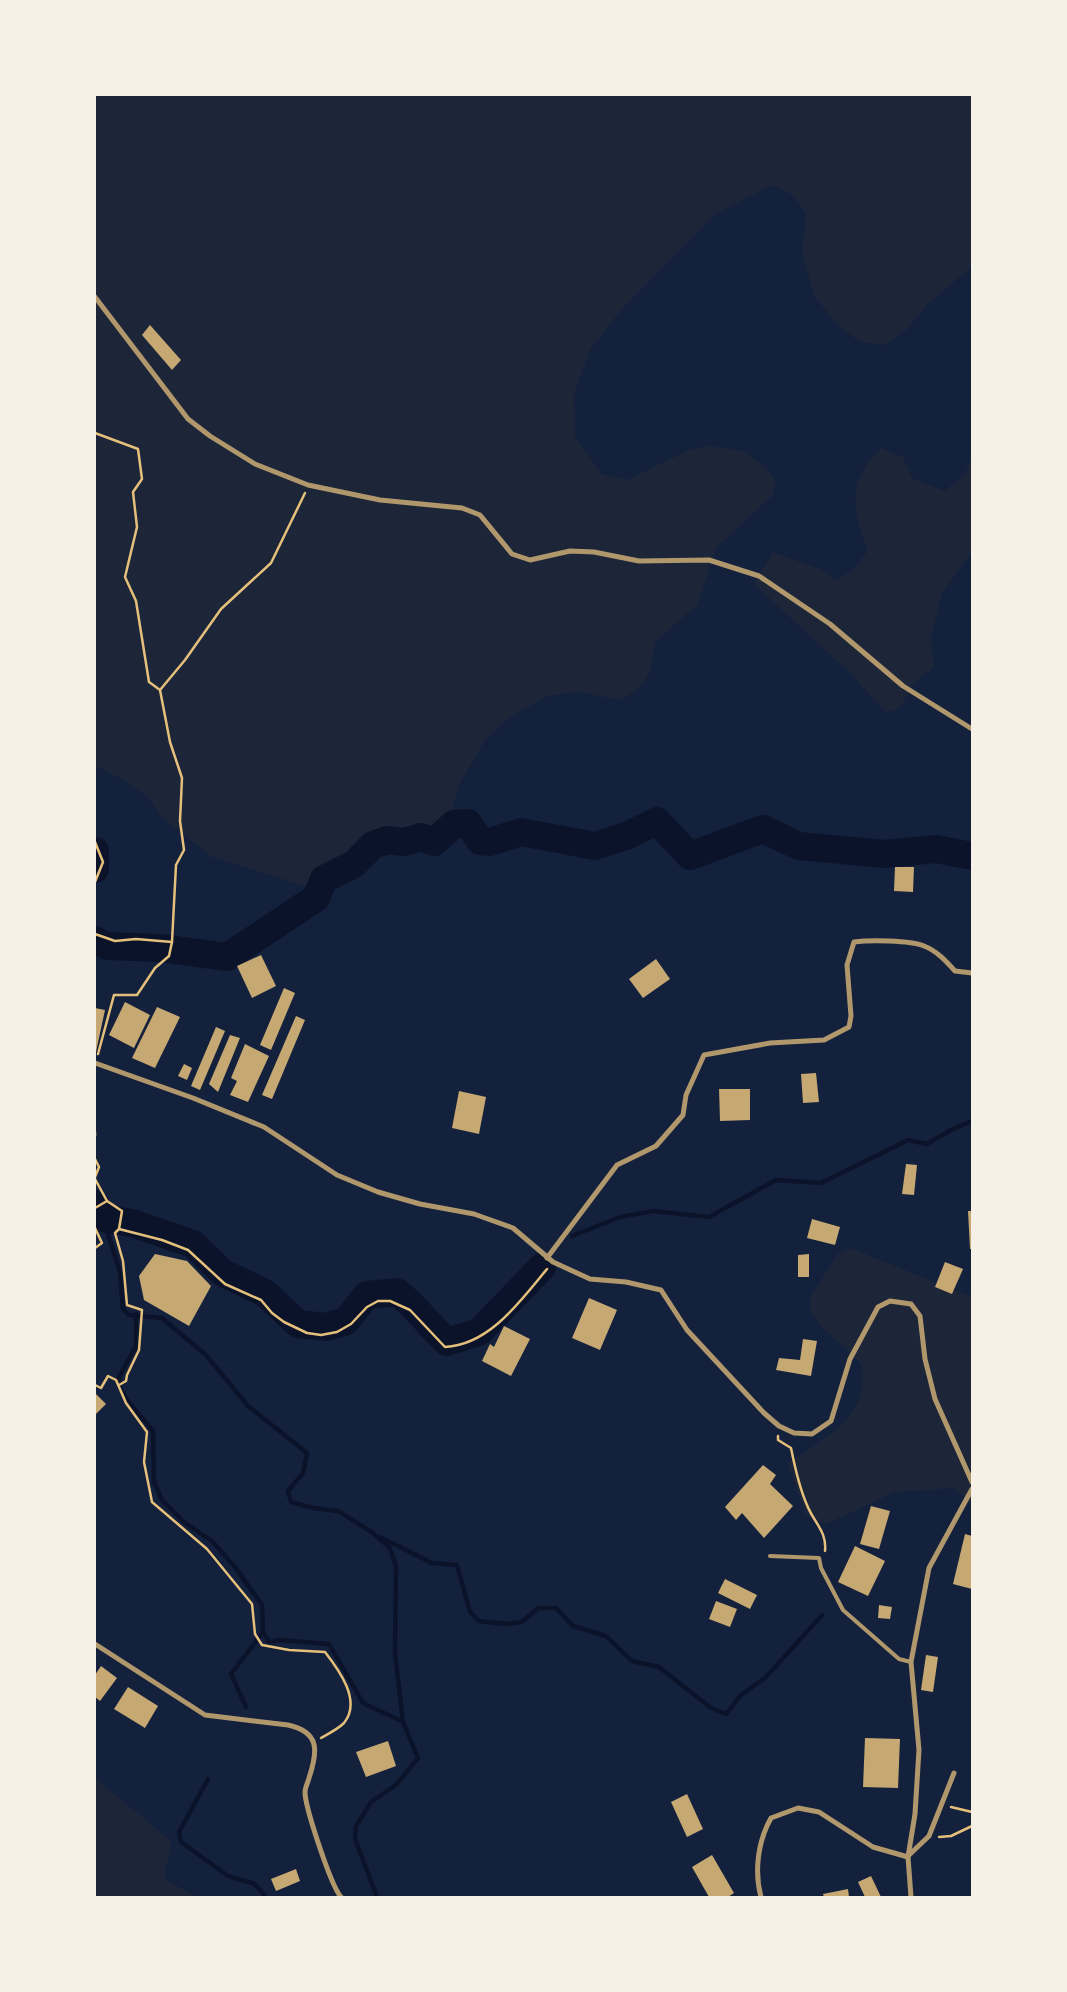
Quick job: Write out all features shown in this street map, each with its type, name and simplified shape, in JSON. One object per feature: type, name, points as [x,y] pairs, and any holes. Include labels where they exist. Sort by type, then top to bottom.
[{"type":"street","points":[[95,297],[188,419],[210,436],[255,464],[308,485],[380,500],[462,508],[480,515],[512,554],[530,560],[570,550],[594,552],[639,561],[709,560],[759,576],[789,594],[830,624],[903,686],[972,729]]},
{"type":"street","points":[[547,1258],[617,1165],[656,1146],[683,1115],[686,1095],[704,1055],[770,1043],[824,1040],[849,1027],[851,1016],[847,965],[854,942],[869,940],[924,945],[941,956],[955,971],[972,973]]},
{"type":"street","points":[[96,1063],[193,1098],[264,1128],[337,1175],[378,1192],[420,1204],[474,1214],[513,1228],[553,1262],[590,1279],[626,1282],[661,1290],[687,1330],[764,1413],[779,1426],[794,1432],[812,1434],[831,1421],[850,1359],[878,1307],[890,1301],[911,1304],[920,1316],[925,1359],[935,1399],[972,1482]]},
{"type":"street","points":[[911,1897],[908,1857],[915,1814],[918,1750],[911,1662],[929,1568],[972,1489]]},
{"type":"street","points":[[95,1644],[205,1715],[271,1722],[300,1728],[315,1743],[315,1755],[305,1792],[334,1890],[341,1897]]},
{"type":"street","points":[[908,1857],[929,1836],[954,1773]]},
{"type":"street","points":[[761,1897],[758,1887],[761,1834],[770,1818],[798,1808],[819,1812],[873,1847],[908,1857]]},
{"type":"lane","points":[[770,1556],[819,1558],[843,1610],[899,1658],[911,1662]]},
{"type":"path","points":[[95,433],[138,449],[142,479],[133,492],[137,527],[125,577],[136,601],[149,682],[160,690],[170,742],[182,778],[180,821],[184,850],[176,864],[172,942],[169,956],[155,968],[137,995],[114,995],[96,1063]]},
{"type":"path","points":[[160,690],[185,660],[221,608],[271,562],[308,485]]},
{"type":"path","points":[[95,842],[103,862],[95,882]]},
{"type":"path","points":[[95,934],[115,941],[136,939],[172,942]]},
{"type":"path","points":[[95,1160],[99,1166],[95,1178],[107,1201],[122,1211],[119,1229],[115,1233],[123,1261],[127,1305],[142,1310],[140,1350],[127,1375],[126,1382],[118,1385]]},
{"type":"path","points":[[95,1208],[107,1201]]},
{"type":"path","points":[[95,1228],[102,1243],[95,1248]]},
{"type":"path","points":[[119,1229],[162,1240],[188,1250],[225,1284],[262,1300],[272,1313],[284,1322],[307,1333],[320,1335],[337,1332],[351,1324],[367,1307],[378,1301],[390,1301],[410,1310],[445,1347],[455,1347],[485,1335],[520,1300],[553,1262]]},
{"type":"path","points":[[95,1385],[100,1388],[108,1376],[116,1380],[126,1404],[147,1432],[144,1462],[152,1502],[208,1548],[252,1604],[255,1634],[262,1645],[290,1650],[326,1652],[341,1672],[352,1700],[344,1722],[315,1743]]},
{"type":"path","points":[[779,1426],[778,1440],[791,1448],[796,1478],[804,1500],[826,1540],[825,1552],[819,1558]]},
{"type":"path","points":[[942,1806],[972,1812]]},
{"type":"path","points":[[929,1836],[951,1836],[972,1826]]},
{"type":"shaded area","points":[[95,95],[972,95],[972,266],[927,305],[907,329],[885,345],[860,342],[836,324],[814,295],[802,252],[806,214],[793,195],[772,185],[714,215],[622,309],[590,350],[574,395],[575,437],[602,474],[627,480],[691,449],[710,446],[743,451],[764,466],[775,480],[774,494],[716,548],[697,605],[655,642],[652,662],[647,677],[631,694],[621,700],[578,692],[548,696],[510,717],[485,740],[458,787],[451,814],[438,831],[384,856],[359,875],[330,887],[305,886],[212,857],[161,817],[150,799],[128,782],[95,766]]},
{"type":"shaded area","points":[[881,448],[903,457],[912,478],[944,491],[965,475],[972,454],[972,552],[942,593],[931,638],[934,667],[913,684],[900,708],[886,712],[849,672],[754,584],[773,552],[819,569],[837,580],[855,568],[867,551],[856,509],[857,485],[862,473]]},
{"type":"shaded area","points":[[846,1249],[853,1249],[972,1297],[972,1515],[971,1504],[955,1488],[895,1492],[826,1524],[806,1515],[788,1463],[831,1434],[843,1423],[853,1411],[860,1397],[863,1381],[861,1363],[820,1325],[810,1311],[810,1297],[838,1254]]},
{"type":"shaded area","points":[[95,1778],[170,1840],[165,1879],[196,1897],[95,1897]]},
{"type":"building","points":[[150,325],[181,360],[172,370],[142,335]]},
{"type":"building","points":[[895,867],[914,867],[913,892],[894,891]]},
{"type":"building","points":[[261,955],[276,986],[252,998],[237,966]]},
{"type":"building","points":[[656,959],[670,979],[643,998],[629,979]]},
{"type":"building","points":[[284,988],[295,993],[271,1050],[260,1045]]},
{"type":"building","points":[[125,1002],[150,1015],[134,1048],[109,1035]]},
{"type":"building","points":[[157,1007],[180,1017],[155,1068],[132,1058]]},
{"type":"building","points":[[95,1008],[105,1010],[96,1052],[95,1051]]},
{"type":"building","points":[[296,1016],[305,1020],[272,1099],[262,1095]]},
{"type":"building","points":[[216,1027],[225,1031],[200,1090],[191,1086]]},
{"type":"building","points":[[230,1035],[240,1038],[218,1092],[209,1084]]},
{"type":"building","points":[[245,1044],[269,1056],[248,1102],[230,1095],[237,1081],[231,1078]]},
{"type":"building","points":[[184,1064],[192,1068],[187,1080],[178,1076]]},
{"type":"building","points":[[816,1073],[819,1102],[803,1103],[801,1074]]},
{"type":"building","points":[[719,1089],[750,1089],[750,1120],[720,1121]]},
{"type":"building","points":[[459,1091],[486,1097],[479,1134],[452,1128]]},
{"type":"building","points":[[906,1164],[917,1165],[914,1195],[902,1194]]},
{"type":"building","points":[[968,1211],[972,1211],[972,1249],[970,1249]]},
{"type":"building","points":[[812,1219],[840,1227],[835,1245],[807,1238]]},
{"type":"building","points":[[155,1254],[187,1261],[211,1286],[189,1326],[144,1300],[139,1276]]},
{"type":"building","points":[[809,1254],[809,1277],[798,1277],[798,1255]]},
{"type":"building","points":[[945,1262],[963,1269],[952,1294],[935,1287]]},
{"type":"building","points":[[589,1298],[617,1310],[600,1350],[572,1338]]},
{"type":"building","points":[[504,1326],[530,1339],[511,1376],[482,1361],[490,1344],[494,1347]]},
{"type":"building","points":[[803,1339],[817,1341],[811,1376],[776,1370],[779,1358],[800,1360]]},
{"type":"building","points":[[95,1393],[106,1404],[95,1415]]},
{"type":"building","points":[[763,1465],[776,1475],[770,1484],[793,1506],[764,1538],[742,1513],[736,1520],[725,1507]]},
{"type":"building","points":[[871,1506],[890,1511],[879,1549],[860,1544]]},
{"type":"building","points":[[965,1534],[972,1536],[972,1589],[953,1584]]},
{"type":"building","points":[[855,1546],[885,1561],[868,1596],[838,1582]]},
{"type":"building","points":[[725,1579],[757,1595],[750,1609],[718,1593]]},
{"type":"building","points":[[716,1601],[737,1609],[730,1627],[709,1619]]},
{"type":"building","points":[[879,1605],[892,1607],[890,1619],[878,1618]]},
{"type":"building","points":[[926,1655],[938,1657],[933,1692],[921,1690]]},
{"type":"building","points":[[101,1666],[117,1678],[100,1701],[95,1697],[95,1675]]},
{"type":"building","points":[[128,1687],[158,1706],[145,1728],[114,1709]]},
{"type":"building","points":[[865,1738],[900,1739],[898,1788],[863,1787]]},
{"type":"building","points":[[388,1741],[396,1766],[366,1777],[356,1752]]},
{"type":"building","points":[[687,1794],[703,1829],[687,1837],[671,1802]]},
{"type":"building","points":[[712,1855],[734,1893],[728,1897],[709,1897],[692,1867]]},
{"type":"building","points":[[296,1869],[300,1881],[276,1891],[271,1879]]},
{"type":"building","points":[[871,1876],[881,1897],[865,1897],[858,1882]]},
{"type":"building","points":[[848,1889],[849,1897],[824,1897],[823,1894]]},
{"type":"waterway","points":[[95,940],[107,946],[160,948],[227,957],[316,898],[324,879],[354,864],[373,845],[387,840],[404,842],[421,837],[434,842],[454,824],[468,823],[480,841],[490,842],[521,832],[595,846],[626,836],[657,821],[690,856],[763,829],[799,846],[884,854],[936,849],[972,856]]},
{"type":"waterway","points":[[95,851],[95,869]]},
{"type":"waterway","points":[[572,1236],[620,1217],[653,1211],[709,1217],[776,1180],[821,1183],[908,1140],[927,1144],[951,1130],[972,1121]]},
{"type":"waterway","points":[[95,1204],[103,1218],[132,1223],[193,1244],[223,1273],[265,1293],[298,1324],[326,1327],[346,1321],[367,1295],[397,1292],[447,1342],[479,1332],[542,1267]]},
{"type":"waterway","points":[[103,1218],[120,1272],[123,1309],[129,1315],[162,1318],[206,1355],[248,1406],[307,1453],[303,1473],[288,1491],[291,1502],[313,1508],[338,1511],[373,1533],[390,1548],[396,1566],[395,1653],[403,1722],[418,1758],[396,1785],[371,1802],[356,1826],[355,1839],[377,1897]]},
{"type":"waterway","points":[[136,1314],[136,1346],[119,1377],[120,1388],[127,1400],[153,1431],[154,1482],[162,1500],[185,1523],[212,1541],[235,1567],[262,1605],[263,1632],[231,1674],[246,1707]]},
{"type":"waterway","points":[[380,1537],[432,1563],[457,1565],[470,1612],[479,1621],[506,1624],[522,1622],[538,1608],[556,1608],[573,1626],[606,1636],[632,1661],[659,1667],[711,1708],[726,1714],[740,1696],[766,1677],[822,1615]]},
{"type":"waterway","points":[[263,1632],[269,1642],[281,1640],[329,1644],[363,1703],[403,1722]]},
{"type":"waterway","points":[[208,1779],[179,1832],[181,1842],[228,1876],[255,1884],[266,1897]]}]
